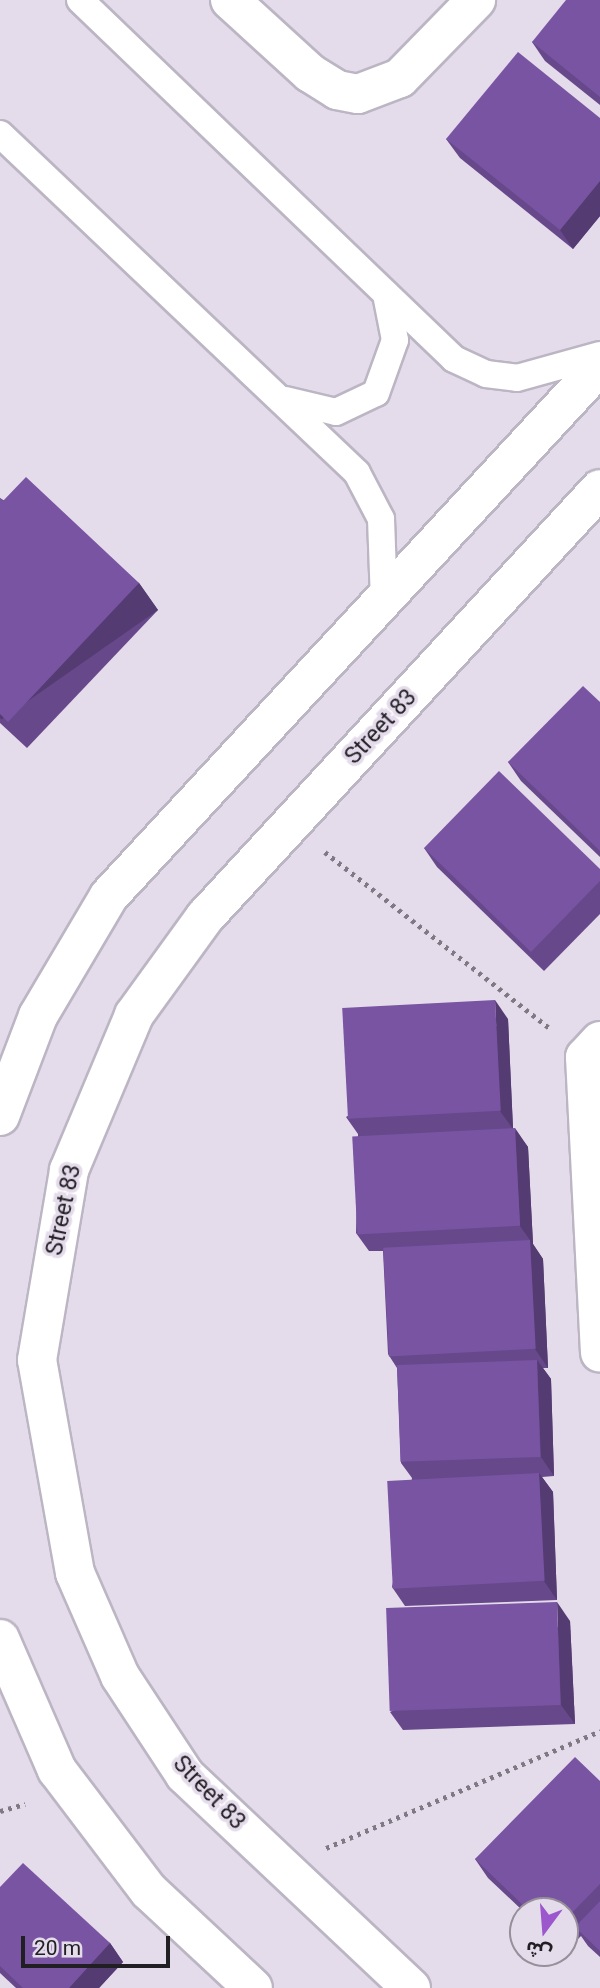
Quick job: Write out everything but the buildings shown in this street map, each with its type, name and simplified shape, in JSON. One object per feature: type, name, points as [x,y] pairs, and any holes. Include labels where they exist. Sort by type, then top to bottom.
[{"type":"street","points":[[230,0],[310,73],[337,90],[358,94],[400,78],[476,0]]},
{"type":"street","points":[[0,1116],[38,1016],[109,896],[600,366]]},
{"type":"street","name":"Street 83","points":[[411,1988],[186,1775],[120,1676],[75,1573],[37,1360],[69,1170],[134,1015],[205,917],[600,489]]},
{"type":"street","points":[[593,1049],[600,1353]]},
{"type":"street","points":[[0,1639],[57,1770],[149,1891],[253,1988]]},
{"type":"lane","points":[[80,0],[454,359],[486,374],[517,378],[600,355]]},
{"type":"lane","points":[[0,134],[357,473],[372,497],[387,546],[384,598]]},
{"type":"lane","points":[[276,397],[336,412],[376,393],[395,340],[386,294]]},
{"type":"path","points":[[291,825],[593,1049]]},
{"type":"path","points":[[283,1866],[600,1731]]}]
